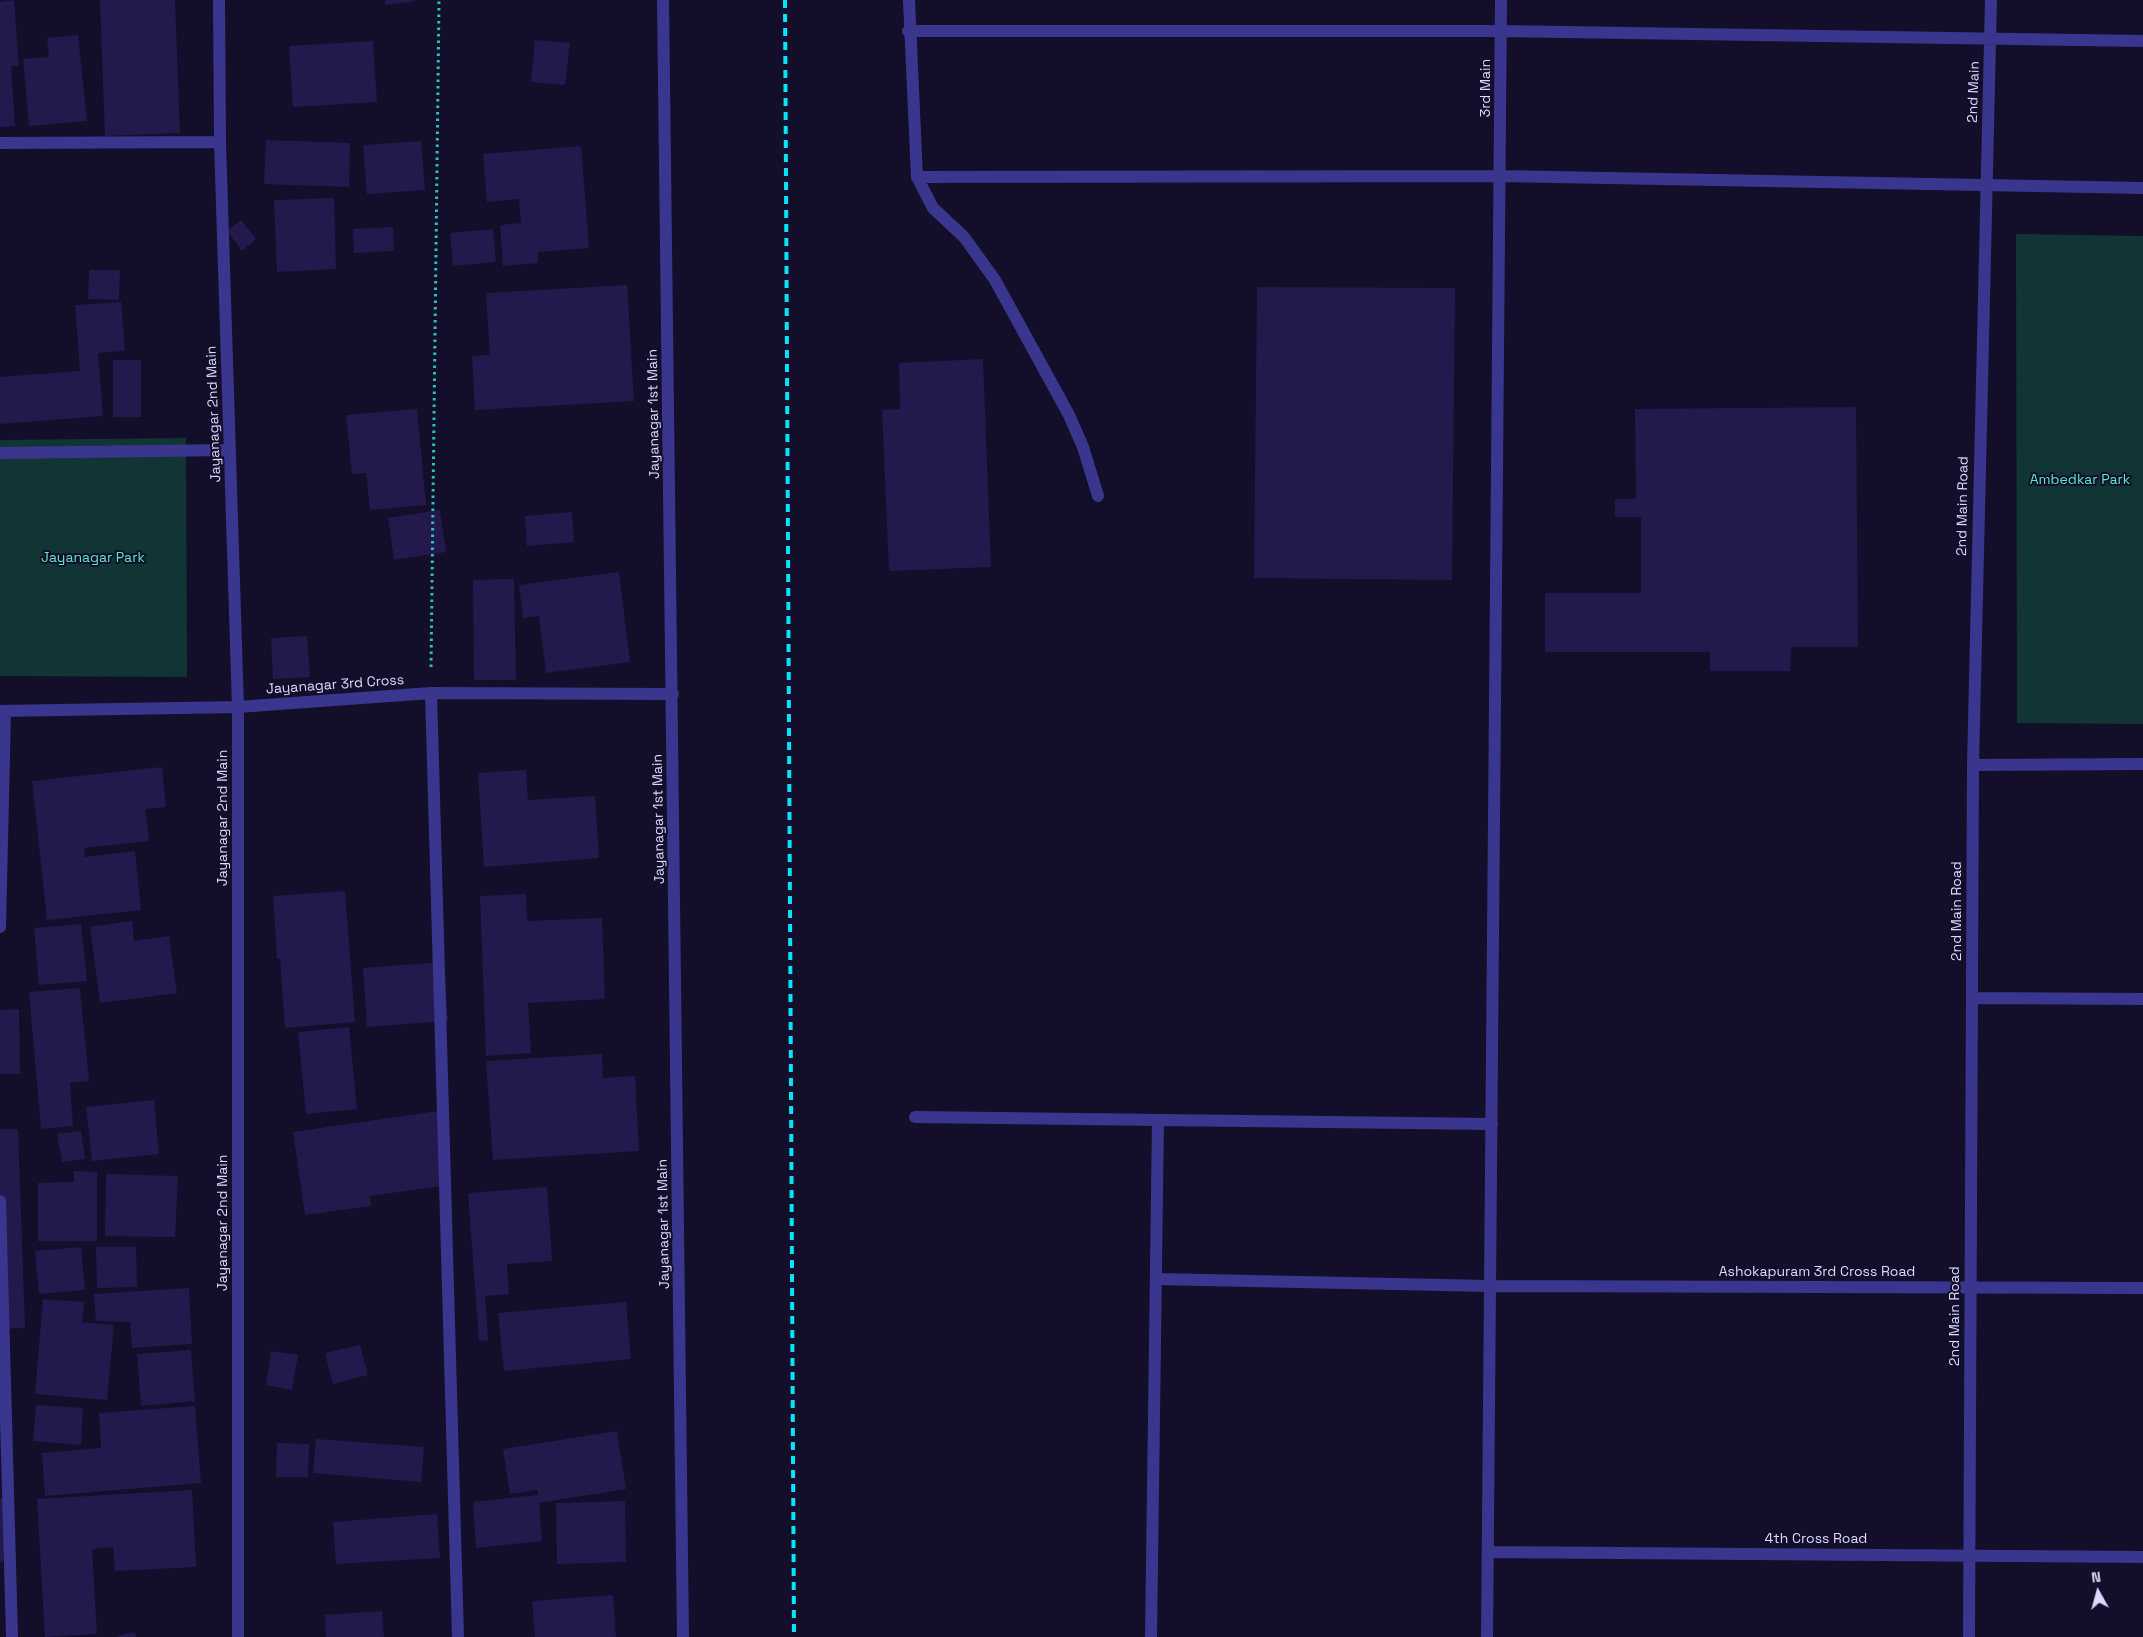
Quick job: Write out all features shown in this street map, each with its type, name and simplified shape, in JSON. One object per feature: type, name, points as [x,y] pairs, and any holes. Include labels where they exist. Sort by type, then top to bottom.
[{"type":"street","name":"Jayanagar 2nd Main","points":[[219,0],[220,142],[238,706],[238,1637]]},
{"type":"street","name":"Jayanagar 1st Main","points":[[663,0],[684,1637]]},
{"type":"street","points":[[909,0],[908,31],[917,177],[933,208],[964,236],[995,280],[1069,415],[1083,447],[1098,496]]},
{"type":"street","name":"3rd Main","points":[[1487,1637],[1501,176],[1501,0]]},
{"type":"street","name":"2nd Main","points":[[1985,185],[1991,0]]},
{"type":"street","points":[[908,31],[1500,31],[2143,41]]},
{"type":"street","points":[[0,143],[220,142]]},
{"type":"street","points":[[917,177],[1501,176],[2143,188]]},
{"type":"street","name":"2nd Main Road","points":[[1969,1637],[1973,765],[1985,185]]},
{"type":"street","points":[[0,453],[230,450]]},
{"type":"street","points":[[431,693],[458,1637]]},
{"type":"street","name":"Jayanagar 3rd Cross","points":[[2,711],[238,706],[431,693],[673,694]]},
{"type":"street","points":[[0,927],[2,711]]},
{"type":"street","points":[[1973,765],[2143,764]]},
{"type":"street","points":[[1972,998],[2143,999]]},
{"type":"street","points":[[915,1117],[1492,1124]]},
{"type":"street","points":[[1151,1637],[1158,1120]]},
{"type":"street","points":[[0,1200],[12,1637]]},
{"type":"street","name":"Ashokapuram 3rd Cross Road","points":[[1156,1279],[1490,1286],[2143,1288]]},
{"type":"street","name":"4th Cross Road","points":[[1488,1552],[2143,1557]]},
{"type":"path","points":[[431,693],[439,0]]},
{"type":"green space","name":"Ambedkar Park","points":[[2016,234],[2143,236],[2143,724],[2017,723]]},
{"type":"green space","name":"Jayanagar Park","points":[[186,438],[187,677],[0,676],[0,440]]},
{"type":"building","points":[[14,0],[19,66],[11,66],[15,126],[0,127],[0,2]]},
{"type":"building","points":[[100,0],[175,0],[180,133],[105,136]]},
{"type":"building","points":[[385,0],[415,0],[415,1],[385,5]]},
{"type":"building","points":[[78,35],[87,121],[29,126],[23,59],[49,57],[47,38]]},
{"type":"building","points":[[535,40],[570,43],[565,85],[531,82]]},
{"type":"building","points":[[373,41],[377,102],[293,107],[289,46]]},
{"type":"building","points":[[266,140],[350,143],[349,187],[264,184]]},
{"type":"building","points":[[421,141],[425,190],[367,194],[363,145]]},
{"type":"building","points":[[581,146],[589,248],[538,252],[538,263],[503,266],[500,225],[521,223],[519,199],[487,202],[483,154]]},
{"type":"building","points":[[334,198],[336,269],[277,272],[274,200]]},
{"type":"building","points":[[241,220],[256,239],[242,251],[227,231]]},
{"type":"building","points":[[393,227],[394,251],[354,253],[353,229]]},
{"type":"building","points":[[493,229],[496,262],[453,266],[450,233]]},
{"type":"building","points":[[89,270],[120,270],[119,300],[88,299]]},
{"type":"building","points":[[627,285],[634,401],[475,410],[472,356],[490,355],[486,293]]},
{"type":"building","points":[[1257,287],[1455,288],[1452,580],[1254,578]]},
{"type":"building","points":[[121,302],[125,351],[98,353],[103,416],[0,424],[0,377],[80,371],[75,305]]},
{"type":"building","points":[[983,359],[991,567],[889,571],[882,410],[900,409],[899,363]]},
{"type":"building","points":[[113,360],[141,360],[141,417],[113,417]]},
{"type":"building","points":[[1856,407],[1858,647],[1791,647],[1790,671],[1710,671],[1710,652],[1545,652],[1545,593],[1641,593],[1641,517],[1615,517],[1615,499],[1636,499],[1635,409]]},
{"type":"building","points":[[417,409],[426,505],[370,510],[366,473],[352,474],[346,415]]},
{"type":"building","points":[[440,510],[446,552],[394,560],[388,518]]},
{"type":"building","points":[[572,512],[574,542],[527,546],[525,516]]},
{"type":"building","points":[[619,572],[630,662],[546,673],[539,616],[523,618],[519,585]]},
{"type":"building","points":[[514,579],[516,680],[474,680],[473,580]]},
{"type":"building","points":[[307,636],[310,677],[273,679],[271,638]]},
{"type":"building","points":[[162,767],[166,807],[145,809],[149,841],[84,848],[85,857],[135,851],[141,910],[47,920],[32,781]]},
{"type":"building","points":[[526,770],[528,800],[595,796],[599,858],[484,867],[478,773]]},
{"type":"building","points":[[345,891],[355,1022],[285,1028],[280,959],[277,959],[273,896]]},
{"type":"building","points":[[526,894],[527,921],[602,918],[605,999],[528,1003],[531,1053],[486,1056],[480,896]]},
{"type":"building","points":[[132,921],[134,941],[169,936],[177,993],[100,1003],[90,927]]},
{"type":"building","points":[[81,924],[87,981],[39,985],[34,928]]},
{"type":"building","points":[[444,962],[448,1021],[367,1027],[363,968]]},
{"type":"building","points":[[80,988],[89,1081],[70,1083],[73,1126],[41,1129],[29,992]]},
{"type":"building","points":[[19,1009],[20,1074],[0,1074],[0,1010]]},
{"type":"building","points":[[349,1027],[357,1109],[306,1114],[298,1032]]},
{"type":"building","points":[[602,1054],[603,1078],[635,1076],[639,1151],[493,1160],[486,1061]]},
{"type":"building","points":[[154,1100],[159,1154],[92,1161],[86,1107]]},
{"type":"building","points":[[438,1111],[448,1185],[370,1196],[371,1206],[305,1215],[293,1132]]},
{"type":"building","points":[[0,1129],[18,1129],[25,1328],[0,1329]]},
{"type":"building","points":[[81,1131],[85,1159],[62,1162],[57,1134]]},
{"type":"building","points":[[74,1171],[97,1172],[97,1241],[38,1241],[38,1183],[74,1182]]},
{"type":"building","points":[[106,1174],[178,1176],[175,1237],[105,1236]]},
{"type":"building","points":[[547,1187],[552,1261],[507,1264],[509,1294],[485,1296],[488,1340],[479,1341],[468,1193]]},
{"type":"building","points":[[81,1247],[85,1290],[39,1294],[35,1251]]},
{"type":"building","points":[[96,1247],[136,1247],[137,1287],[97,1288]]},
{"type":"building","points":[[189,1288],[192,1344],[132,1348],[130,1322],[96,1321],[94,1294]]},
{"type":"building","points":[[43,1299],[84,1302],[82,1322],[114,1325],[107,1400],[35,1394]]},
{"type":"building","points":[[626,1302],[631,1359],[504,1371],[498,1313]]},
{"type":"building","points":[[360,1345],[368,1375],[333,1384],[325,1353]]},
{"type":"building","points":[[191,1350],[195,1401],[141,1406],[137,1354]]},
{"type":"building","points":[[271,1351],[298,1355],[292,1390],[266,1385]]},
{"type":"building","points":[[36,1405],[83,1408],[81,1445],[33,1441]]},
{"type":"building","points":[[195,1406],[201,1483],[45,1496],[42,1453],[101,1448],[99,1413]]},
{"type":"building","points":[[617,1431],[626,1489],[539,1503],[542,1541],[476,1548],[473,1502],[538,1495],[537,1490],[510,1494],[503,1449]]},
{"type":"building","points":[[316,1439],[424,1447],[421,1482],[313,1473]]},
{"type":"building","points":[[277,1443],[309,1444],[308,1477],[276,1477]]},
{"type":"building","points":[[192,1490],[196,1567],[115,1571],[113,1547],[92,1549],[97,1634],[45,1637],[37,1499]]},
{"type":"building","points":[[0,1498],[7,1498],[3,1562],[0,1562]]},
{"type":"building","points":[[625,1501],[626,1562],[557,1564],[556,1503]]},
{"type":"building","points":[[437,1514],[440,1558],[336,1564],[333,1522]]},
{"type":"building","points":[[613,1595],[616,1637],[535,1637],[532,1601]]},
{"type":"building","points":[[382,1611],[384,1637],[326,1637],[325,1615]]},
{"type":"building","points":[[135,1632],[136,1637],[117,1637],[117,1636]]},
{"type":"railway","points":[[785,0],[794,1637]]}]
